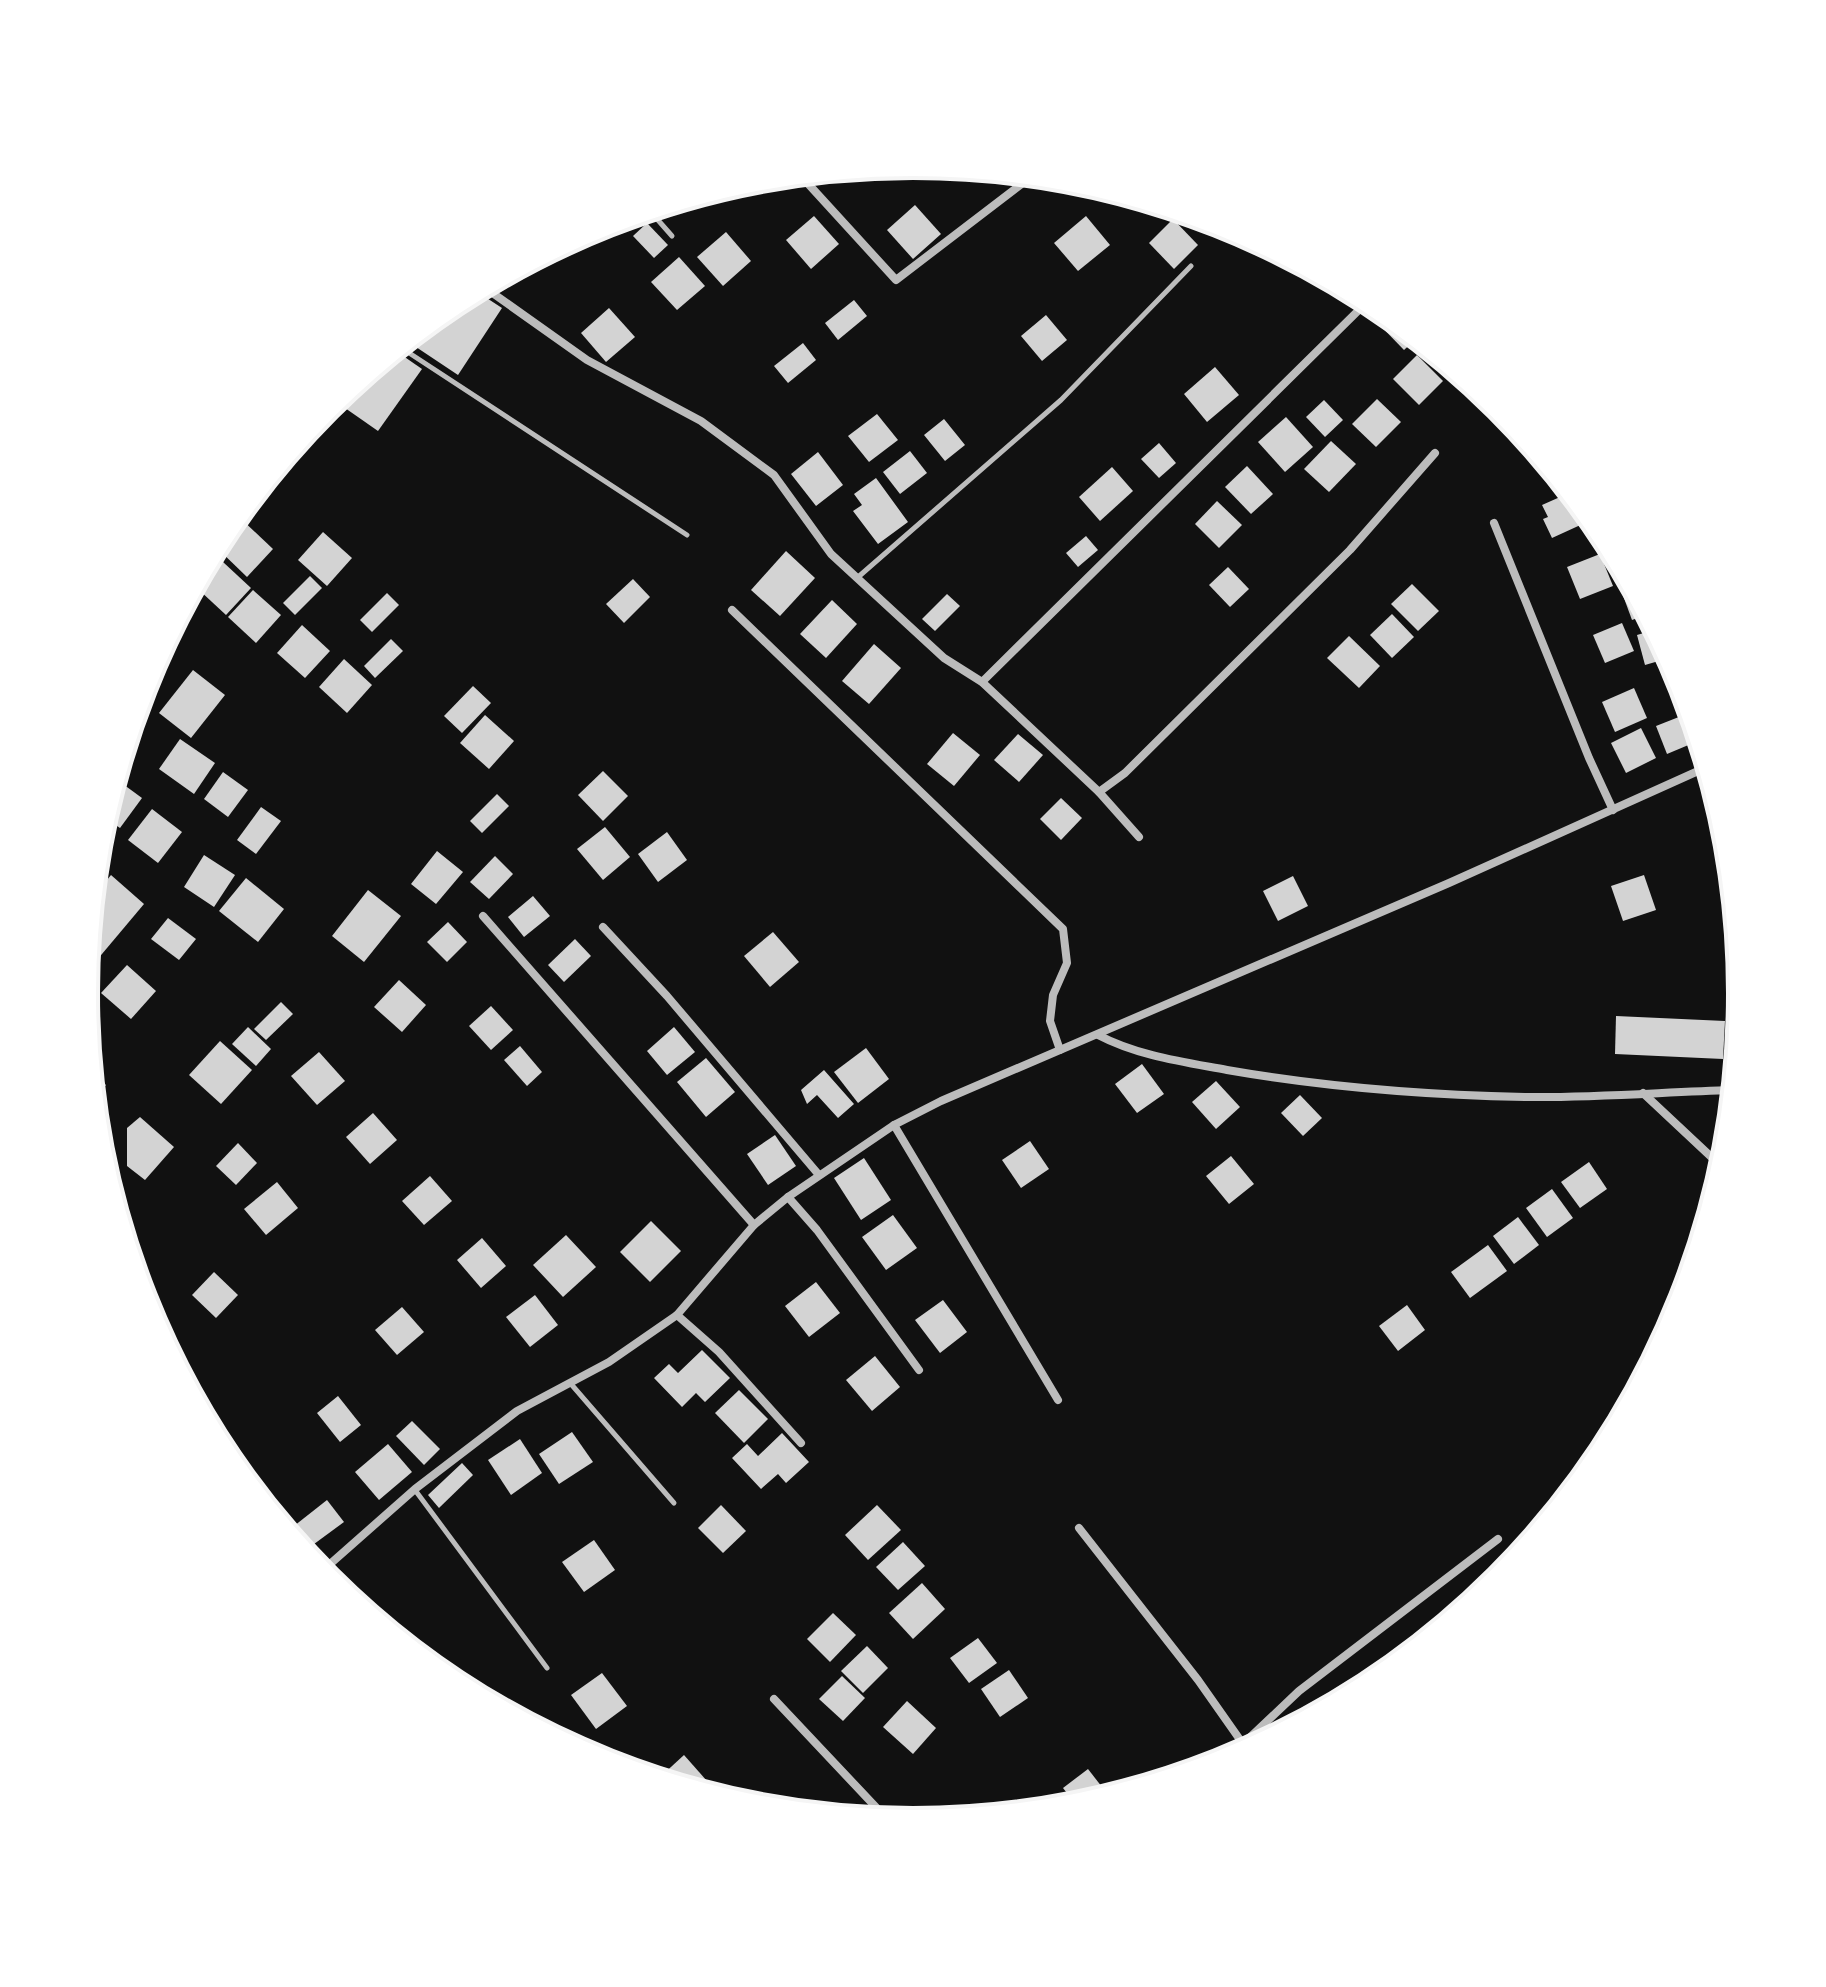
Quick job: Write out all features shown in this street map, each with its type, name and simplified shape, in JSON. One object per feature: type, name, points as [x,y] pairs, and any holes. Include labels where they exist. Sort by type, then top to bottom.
[{"type":"street","points":[[809,185],[896,280],[1020,185]]},
{"type":"street","points":[[495,295],[587,360],[701,421],[774,475],[831,554],[944,658],[982,682],[1099,792],[1139,837]]},
{"type":"street","points":[[982,682],[1358,311]]},
{"type":"street","points":[[1099,792],[1125,773],[1350,550],[1435,453]]},
{"type":"street","points":[[1494,523],[1613,810]]},
{"type":"street","points":[[732,610],[1063,929],[1067,963],[1053,995],[1050,1021],[1060,1050]]},
{"type":"street","points":[[1694,774],[1696,771]]},
{"type":"street","points":[[331,1564],[415,1489],[517,1411],[609,1362],[677,1315],[754,1225],[788,1197],[894,1125],[941,1101],[1697,772]]},
{"type":"street","points":[[483,916],[754,1225]]},
{"type":"street","points":[[603,927],[667,996],[819,1175]]},
{"type":"street","points":[[1098,1035],[1132,1050],[1273,1078],[1402,1091],[1527,1097],[1722,1090]]},
{"type":"street","points":[[1643,1093],[1711,1157]]},
{"type":"street","points":[[894,1125],[1058,1400]]},
{"type":"street","points":[[788,1197],[817,1230],[919,1370]]},
{"type":"street","points":[[677,1315],[719,1352],[801,1443]]},
{"type":"street","points":[[1079,1528],[1198,1680],[1240,1739]]},
{"type":"street","points":[[1263,1729],[1299,1691],[1498,1539]]},
{"type":"street","points":[[774,1699],[876,1807]]},
{"type":"lane","points":[[658,220],[672,236]]},
{"type":"lane","points":[[857,578],[1061,400],[1191,266]]},
{"type":"lane","points":[[409,353],[687,535]]},
{"type":"lane","points":[[571,1384],[674,1503]]},
{"type":"lane","points":[[415,1489],[547,1668]]},
{"type":"building","points":[[915,205],[941,234],[913,259],[887,230]]},
{"type":"building","points":[[814,216],[839,244],[811,269],[786,240]]},
{"type":"building","points":[[1086,216],[1110,245],[1078,271],[1054,243]]},
{"type":"building","points":[[1171,221],[1198,245],[1174,269],[1149,243]]},
{"type":"building","points":[[647,223],[668,245],[654,258],[633,236]]},
{"type":"building","points":[[726,232],[751,261],[723,286],[697,257]]},
{"type":"building","points":[[679,257],[705,286],[677,310],[651,282]]},
{"type":"building","points":[[488,299],[502,308],[458,375],[417,347]]},
{"type":"building","points":[[854,300],[867,316],[838,340],[825,323]]},
{"type":"building","points":[[609,308],[635,337],[606,362],[581,333]]},
{"type":"building","points":[[1046,315],[1067,340],[1042,361],[1021,336]]},
{"type":"building","points":[[1383,328],[1408,346],[1404,350]]},
{"type":"building","points":[[803,343],[816,360],[788,383],[774,366]]},
{"type":"building","points":[[1417,355],[1443,381],[1419,405],[1393,379]]},
{"type":"building","points":[[405,357],[422,369],[378,431],[346,409]]},
{"type":"building","points":[[1215,367],[1239,395],[1207,422],[1184,394]]},
{"type":"building","points":[[1377,399],[1401,422],[1376,447],[1352,424]]},
{"type":"building","points":[[1324,400],[1343,420],[1325,437],[1306,417]]},
{"type":"building","points":[[877,414],[898,440],[869,462],[848,436]]},
{"type":"building","points":[[1286,417],[1313,447],[1285,472],[1258,442]]},
{"type":"building","points":[[944,419],[965,445],[945,461],[924,435]]},
{"type":"building","points":[[1331,441],[1356,464],[1329,492],[1304,469]]},
{"type":"building","points":[[1159,443],[1176,463],[1159,478],[1141,459]]},
{"type":"building","points":[[910,451],[927,473],[900,494],[883,472]]},
{"type":"building","points":[[818,452],[843,485],[816,506],[791,474]]},
{"type":"building","points":[[1247,466],[1273,494],[1251,514],[1225,487]]},
{"type":"building","points":[[1112,467],[1133,491],[1100,521],[1079,497]]},
{"type":"building","points":[[876,478],[908,522],[878,544],[853,511],[862,505],[854,494]]},
{"type":"building","points":[[1560,497],[1580,525],[1552,538],[1543,519],[1548,517],[1542,505]]},
{"type":"building","points":[[1217,501],[1242,525],[1219,548],[1195,524]]},
{"type":"building","points":[[247,524],[273,549],[247,577],[226,556]]},
{"type":"building","points":[[323,532],[352,558],[327,586],[298,560]]},
{"type":"building","points":[[1086,536],[1098,550],[1078,567],[1066,553]]},
{"type":"building","points":[[786,551],[815,578],[780,616],[751,590]]},
{"type":"building","points":[[1599,554],[1613,586],[1580,599],[1567,567]]},
{"type":"building","points":[[223,562],[251,588],[226,615],[203,594]]},
{"type":"building","points":[[1228,567],[1249,589],[1230,607],[1209,585]]},
{"type":"building","points":[[310,576],[322,588],[295,615],[283,603]]},
{"type":"building","points":[[633,579],[650,597],[624,623],[606,604]]},
{"type":"building","points":[[1412,584],[1439,611],[1418,631],[1391,604]]},
{"type":"building","points":[[253,590],[281,615],[256,643],[228,617]]},
{"type":"building","points":[[1621,590],[1636,618],[1632,620]]},
{"type":"building","points":[[387,593],[399,605],[372,632],[360,620]]},
{"type":"building","points":[[947,594],[960,606],[935,631],[922,619]]},
{"type":"building","points":[[832,600],[857,624],[826,658],[800,634]]},
{"type":"building","points":[[1392,614],[1414,637],[1392,658],[1370,635]]},
{"type":"building","points":[[1622,623],[1634,651],[1605,663],[1593,635]]},
{"type":"building","points":[[302,625],[330,651],[305,678],[277,653]]},
{"type":"building","points":[[1644,633],[1657,662],[1645,665],[1637,635]]},
{"type":"building","points":[[1349,636],[1380,666],[1359,688],[1327,658]]},
{"type":"building","points":[[391,639],[403,651],[375,678],[364,666]]},
{"type":"building","points":[[874,644],[901,668],[869,704],[842,681]]},
{"type":"building","points":[[344,659],[372,685],[347,713],[319,687]]},
{"type":"building","points":[[193,670],[225,695],[191,738],[159,713]]},
{"type":"building","points":[[473,686],[491,703],[462,733],[444,716]]},
{"type":"building","points":[[1634,688],[1647,718],[1615,732],[1602,702]]},
{"type":"building","points":[[485,715],[514,741],[489,769],[460,743]]},
{"type":"building","points":[[1679,717],[1689,745],[1667,754],[1656,726]]},
{"type":"building","points":[[1641,728],[1656,758],[1626,773],[1611,743]]},
{"type":"building","points":[[953,733],[980,755],[954,786],[927,764]]},
{"type":"building","points":[[1018,734],[1043,755],[1019,782],[994,760]]},
{"type":"building","points":[[180,739],[215,763],[194,794],[159,769]]},
{"type":"building","points":[[603,771],[628,796],[603,821],[578,795]]},
{"type":"building","points":[[223,772],[248,790],[228,817],[204,799]]},
{"type":"building","points":[[125,786],[142,798],[120,828],[116,825]]},
{"type":"building","points":[[497,794],[509,806],[482,833],[470,821]]},
{"type":"building","points":[[1061,798],[1082,818],[1061,840],[1040,819]]},
{"type":"building","points":[[261,807],[281,821],[256,854],[237,840]]},
{"type":"building","points":[[152,809],[182,832],[158,863],[128,840]]},
{"type":"building","points":[[605,827],[630,857],[603,880],[577,849]]},
{"type":"building","points":[[667,832],[687,860],[658,882],[638,854]]},
{"type":"building","points":[[437,851],[463,872],[436,904],[411,884]]},
{"type":"building","points":[[204,855],[235,875],[214,907],[184,887]]},
{"type":"building","points":[[495,856],[513,874],[489,899],[470,882]]},
{"type":"building","points":[[111,875],[144,904],[99,957],[100,940],[106,881]]},
{"type":"building","points":[[1644,875],[1656,910],[1623,921],[1611,886]]},
{"type":"building","points":[[1293,876],[1308,906],[1278,921],[1263,891]]},
{"type":"building","points":[[246,878],[284,909],[258,942],[219,911]]},
{"type":"building","points":[[368,890],[401,916],[364,962],[332,936]]},
{"type":"building","points":[[533,896],[550,916],[524,937],[508,917]]},
{"type":"building","points":[[168,918],[196,939],[179,960],[151,939]]},
{"type":"building","points":[[448,922],[467,942],[447,962],[427,942]]},
{"type":"building","points":[[773,932],[799,962],[770,987],[744,956]]},
{"type":"building","points":[[575,939],[591,956],[564,982],[548,965]]},
{"type":"building","points":[[127,965],[156,991],[131,1019],[101,993]]},
{"type":"building","points":[[399,980],[426,1005],[402,1032],[374,1007]]},
{"type":"building","points":[[281,1002],[293,1014],[266,1040],[254,1029]]},
{"type":"building","points":[[491,1006],[513,1030],[491,1050],[469,1026]]},
{"type":"building","points":[[1616,1016],[1725,1021],[1723,1059],[1615,1054]]},
{"type":"building","points":[[248,1027],[271,1049],[256,1066],[232,1044]]},
{"type":"building","points":[[674,1027],[695,1052],[667,1075],[647,1051]]},
{"type":"building","points":[[220,1041],[252,1070],[221,1104],[189,1075]]},
{"type":"building","points":[[520,1046],[542,1072],[527,1086],[504,1060]]},
{"type":"building","points":[[866,1048],[889,1079],[858,1103],[834,1072]]},
{"type":"building","points":[[319,1052],[345,1081],[317,1105],[291,1076]]},
{"type":"building","points":[[706,1058],[735,1092],[706,1117],[677,1082]]},
{"type":"building","points":[[1142,1064],[1164,1094],[1137,1113],[1115,1084]]},
{"type":"building","points":[[824,1070],[854,1104],[838,1118],[817,1095],[807,1104],[801,1090]]},
{"type":"building","points":[[1216,1081],[1240,1107],[1216,1129],[1192,1102]]},
{"type":"building","points":[[1300,1095],[1322,1118],[1303,1136],[1281,1113]]},
{"type":"building","points":[[373,1113],[397,1140],[370,1164],[346,1137]]},
{"type":"building","points":[[140,1117],[174,1147],[145,1180],[127,1166],[127,1128]]},
{"type":"building","points":[[775,1135],[796,1166],[768,1185],[747,1154]]},
{"type":"building","points":[[1030,1141],[1049,1169],[1021,1188],[1002,1160]]},
{"type":"building","points":[[238,1143],[257,1163],[236,1185],[216,1166]]},
{"type":"building","points":[[1231,1156],[1254,1184],[1229,1204],[1206,1176]]},
{"type":"building","points":[[864,1158],[891,1200],[861,1220],[834,1178]]},
{"type":"building","points":[[1589,1162],[1607,1189],[1580,1208],[1561,1182]]},
{"type":"building","points":[[430,1176],[452,1201],[424,1225],[402,1201]]},
{"type":"building","points":[[277,1182],[298,1208],[266,1235],[244,1209]]},
{"type":"building","points":[[1552,1189],[1573,1218],[1547,1237],[1526,1208]]},
{"type":"building","points":[[893,1215],[917,1248],[886,1270],[862,1237]]},
{"type":"building","points":[[1518,1217],[1539,1245],[1514,1264],[1493,1236]]},
{"type":"building","points":[[651,1221],[681,1251],[650,1282],[620,1252]]},
{"type":"building","points":[[566,1235],[596,1267],[563,1297],[533,1265]]},
{"type":"building","points":[[482,1238],[506,1266],[481,1288],[457,1260]]},
{"type":"building","points":[[1488,1245],[1507,1271],[1470,1298],[1451,1272]]},
{"type":"building","points":[[214,1272],[238,1295],[216,1318],[192,1295]]},
{"type":"building","points":[[816,1282],[840,1313],[809,1337],[785,1306]]},
{"type":"building","points":[[535,1295],[558,1325],[530,1347],[506,1317]]},
{"type":"building","points":[[943,1300],[967,1332],[940,1353],[915,1320]]},
{"type":"building","points":[[1407,1305],[1425,1330],[1398,1351],[1379,1326]]},
{"type":"building","points":[[402,1307],[424,1332],[397,1355],[375,1330]]},
{"type":"building","points":[[702,1350],[730,1378],[705,1402],[696,1393],[682,1407],[654,1378],[669,1364],[678,1373]]},
{"type":"building","points":[[875,1356],[900,1387],[872,1411],[846,1380]]},
{"type":"building","points":[[739,1390],[768,1419],[744,1443],[715,1413]]},
{"type":"building","points":[[338,1396],[361,1425],[340,1442],[317,1413]]},
{"type":"building","points":[[412,1421],[440,1449],[424,1465],[396,1436]]},
{"type":"building","points":[[572,1432],[593,1462],[559,1484],[539,1454]]},
{"type":"building","points":[[782,1433],[809,1462],[786,1483],[778,1474],[761,1489],[732,1458],[747,1444],[758,1456]]},
{"type":"building","points":[[520,1439],[542,1473],[511,1495],[488,1460]]},
{"type":"building","points":[[388,1444],[412,1472],[379,1500],[355,1472]]},
{"type":"building","points":[[462,1463],[473,1475],[439,1508],[428,1495]]},
{"type":"building","points":[[327,1500],[344,1522],[313,1545],[295,1525]]},
{"type":"building","points":[[721,1505],[746,1531],[723,1553],[698,1528]]},
{"type":"building","points":[[877,1505],[901,1530],[868,1560],[845,1535]]},
{"type":"building","points":[[594,1540],[615,1570],[584,1592],[562,1562]]},
{"type":"building","points":[[903,1542],[925,1566],[898,1590],[876,1567]]},
{"type":"building","points":[[922,1583],[945,1609],[913,1639],[889,1613]]},
{"type":"building","points":[[833,1613],[856,1635],[830,1662],[807,1639]]},
{"type":"building","points":[[978,1638],[997,1663],[969,1683],[950,1658]]},
{"type":"building","points":[[867,1646],[888,1668],[863,1693],[841,1671]]},
{"type":"building","points":[[1009,1670],[1028,1698],[1000,1717],[981,1689]]},
{"type":"building","points":[[602,1673],[627,1706],[596,1729],[571,1695]]},
{"type":"building","points":[[842,1676],[865,1698],[843,1721],[819,1699]]},
{"type":"building","points":[[907,1701],[936,1728],[913,1754],[883,1727]]},
{"type":"building","points":[[684,1755],[707,1781],[702,1781],[668,1770]]},
{"type":"building","points":[[1088,1769],[1101,1786],[1067,1794],[1063,1788]]}]
